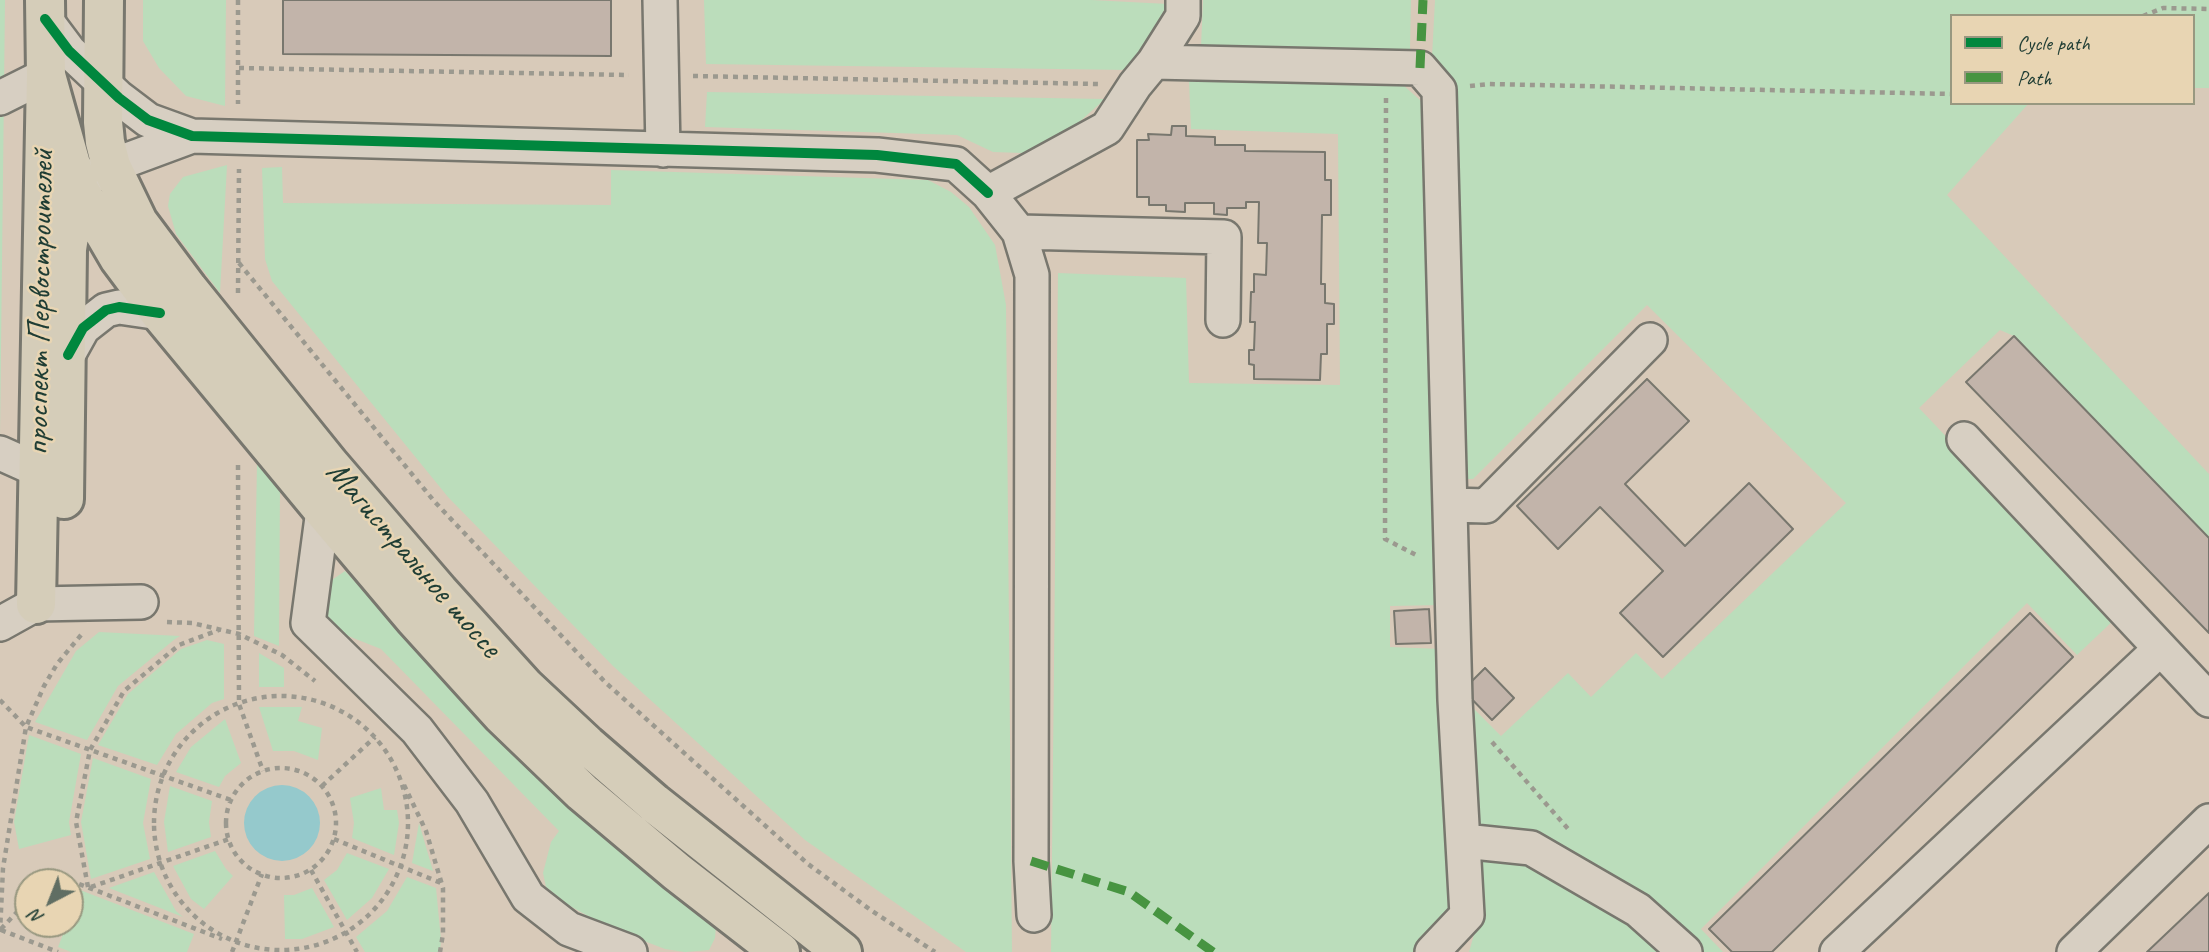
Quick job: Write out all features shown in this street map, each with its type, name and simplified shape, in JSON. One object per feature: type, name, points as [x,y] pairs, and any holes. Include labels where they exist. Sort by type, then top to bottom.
[{"type":"main road","points":[[61,613],[54,343],[77,186],[103,82],[104,0]]},
{"type":"main road","name":"проспект Первостроителей","points":[[45,10],[54,343],[38,470],[61,613]]},
{"type":"main road","name":"Магистральное шоссе","points":[[46,75],[77,186],[104,233],[174,301],[336,499],[415,619],[502,715],[582,792],[765,948]]},
{"type":"main road","name":"Магистральное шоссе","points":[[103,82],[105,142],[111,166],[174,301]]},
{"type":"main road","name":"Магистральное шоссе","points":[[336,499],[439,592],[525,687],[587,745],[654,803],[842,952]]},
{"type":"street","points":[[660,0],[663,149]]},
{"type":"street","points":[[988,193],[1107,128],[1183,16],[1183,0]]},
{"type":"street","points":[[45,10],[69,51],[118,98],[148,120],[192,136],[877,155],[956,164],[988,193],[1020,232],[1032,275],[1031,861],[1034,915]]},
{"type":"street","points":[[1144,74],[1420,68],[1439,90],[1455,700],[1467,915],[1432,952]]},
{"type":"street","points":[[0,98],[46,75]]},
{"type":"street","points":[[77,186],[111,166],[192,136]]},
{"type":"street","points":[[1020,232],[1224,237],[1223,320]]},
{"type":"street","points":[[67,249],[79,239],[104,233]]},
{"type":"street","points":[[54,343],[83,328],[106,310],[174,301]]},
{"type":"street","points":[[1451,505],[1486,506],[1650,340]]},
{"type":"street","points":[[1964,439],[2209,700]]},
{"type":"street","points":[[0,453],[38,470]]},
{"type":"street","points":[[336,499],[308,623],[417,730],[472,802],[528,897],[569,929],[629,952]]},
{"type":"street","points":[[0,624],[61,613],[153,612]]},
{"type":"street","points":[[1837,952],[2160,649]]},
{"type":"street","points":[[2074,952],[2209,821]]},
{"type":"street","points":[[1464,841],[1531,848],[1638,910],[1685,952]]},
{"type":"street","points":[[765,948],[786,909]]},
{"type":"path","points":[[238,0],[238,299]]},
{"type":"path","points":[[2148,14],[2163,8],[2209,9]]},
{"type":"path","points":[[1020,82],[1144,74]]},
{"type":"path","points":[[1439,90],[1489,84],[1950,94]]},
{"type":"path","points":[[239,263],[434,501],[605,682],[808,864],[872,911],[935,952]]},
{"type":"path","points":[[238,460],[239,704],[263,771]]},
{"type":"path","points":[[153,612],[239,634],[282,655],[318,683]]},
{"type":"path","points":[[0,931],[2,868],[26,727],[51,675],[61,613]]},
{"type":"path","points":[[89,888],[76,822],[90,750],[124,691],[179,645],[220,629]]},
{"type":"path","points":[[376,738],[345,712],[303,697],[259,697],[217,712],[183,740],[163,776],[154,822],[161,863],[183,905],[235,944],[260,948],[304,949],[346,933],[379,905],[402,867],[409,823],[401,779]]},
{"type":"path","points":[[0,700],[26,727],[231,800]]},
{"type":"path","points":[[337,701],[379,740],[426,831],[442,883],[443,933],[440,952]]},
{"type":"path","points":[[322,786],[376,738]]},
{"type":"path","points":[[272,768],[291,768],[309,775],[322,786],[334,804],[337,823],[334,839],[324,858],[311,870],[291,877],[272,877],[254,870],[239,859],[229,839],[226,822],[231,800],[239,787],[253,775],[272,768]]},
{"type":"path","points":[[89,888],[229,839]]},
{"type":"path","points":[[334,839],[442,883]]},
{"type":"path","points":[[311,870],[357,952]]},
{"type":"path","points":[[232,952],[262,874]]},
{"type":"path","points":[[84,886],[256,952]]},
{"type":"path","points":[[0,931],[14,914]]},
{"type":"path","points":[[0,931],[58,952]]},
{"type":"green space","points":[[0,0],[5,0],[0,438]]},
{"type":"green space","points":[[143,0],[226,0],[225,106],[186,96],[159,68],[143,41]]},
{"type":"green space","points":[[704,0],[1091,0],[1168,4],[1129,70],[706,64]]},
{"type":"green space","points":[[1203,0],[1411,0],[1410,51],[1201,47]]},
{"type":"green space","points":[[1435,0],[2209,0],[2209,88],[2195,88],[2195,14],[1950,14],[1950,105],[2027,105],[1947,195],[2209,474],[2209,538],[2014,336],[2000,330],[1919,408],[2117,617],[2077,655],[2027,603],[1701,929],[1723,952],[1469,952],[1479,917],[1468,703],[1501,736],[1568,673],[1591,697],[1636,653],[1662,679],[1846,503],[1647,305],[1473,479],[1461,479],[1452,77],[1432,57]]},
{"type":"green space","points":[[1189,81],[1403,85],[1429,108],[1442,605],[1390,606],[1390,647],[1442,649],[1455,912],[1420,952],[1051,952],[1058,273],[1186,278],[1189,383],[1340,385],[1338,134],[1191,129]]},
{"type":"green space","points":[[707,92],[1105,99],[1068,132],[1045,146],[1023,153],[993,152],[957,135],[705,127]]},
{"type":"green space","points":[[227,165],[220,293],[176,234],[168,206],[170,194],[183,177]]},
{"type":"green space","points":[[282,167],[283,203],[611,205],[611,170],[928,180],[951,192],[969,207],[995,245],[1006,305],[1012,952],[966,952],[805,840],[613,666],[448,497],[272,281],[265,259],[262,168]]},
{"type":"green space","points":[[257,462],[280,484],[279,646],[254,636]]},
{"type":"green space","points":[[345,571],[490,726],[716,925],[715,938],[709,950],[685,952],[665,949],[610,928],[568,905],[546,887],[543,873],[551,842],[559,831],[381,649],[338,632],[326,617],[322,602],[329,582]]},
{"type":"green space","points":[[99,632],[180,636],[118,686],[87,740],[35,722],[76,651]]},
{"type":"green space","points":[[207,640],[224,644],[224,699],[212,703],[176,734],[157,765],[98,745],[128,694],[181,649]]},
{"type":"green space","points":[[259,653],[284,668],[284,687],[259,687]]},
{"type":"green space","points":[[259,707],[302,707],[298,721],[322,728],[318,760],[294,751],[273,751]]},
{"type":"green space","points":[[225,719],[241,763],[225,776],[219,787],[176,772],[191,747]]},
{"type":"green space","points":[[29,735],[81,754],[69,822],[71,835],[19,849],[14,822]]},
{"type":"green space","points":[[93,758],[151,779],[143,823],[150,859],[91,879],[81,822]]},
{"type":"green space","points":[[170,786],[212,801],[209,822],[211,837],[168,852],[164,822]]},
{"type":"green space","points":[[381,788],[384,810],[397,810],[399,823],[394,855],[352,838],[354,823],[350,798]]},
{"type":"green space","points":[[419,823],[433,871],[412,863]]},
{"type":"green space","points":[[215,851],[233,876],[204,909],[191,899],[173,866]]},
{"type":"green space","points":[[347,853],[389,869],[372,898],[347,920],[324,880],[337,870]]},
{"type":"green space","points":[[154,872],[176,911],[183,917],[109,888]]},
{"type":"green space","points":[[407,877],[436,888],[440,952],[365,952],[356,937],[387,911]]},
{"type":"green space","points":[[312,888],[334,927],[302,939],[285,939],[284,895],[294,895]]},
{"type":"green space","points":[[84,892],[194,934],[187,952],[71,952],[58,947],[62,938],[84,938]]},
{"type":"water","points":[[282,785],[296,788],[309,796],[317,809],[320,823],[317,837],[309,850],[296,858],[282,861],[268,858],[255,850],[247,837],[244,823],[247,809],[255,796],[268,788]]},
{"type":"building","points":[[283,0],[611,0],[611,56],[283,54]]},
{"type":"building","points":[[1172,126],[1186,126],[1186,136],[1215,137],[1215,145],[1245,145],[1245,151],[1325,152],[1325,180],[1331,180],[1331,215],[1322,215],[1321,284],[1325,284],[1325,303],[1334,304],[1334,324],[1327,324],[1327,354],[1321,354],[1320,380],[1254,379],[1254,365],[1249,364],[1249,350],[1254,350],[1255,322],[1250,322],[1251,292],[1254,292],[1254,274],[1266,275],[1267,243],[1258,243],[1259,202],[1246,202],[1246,208],[1227,208],[1227,215],[1214,214],[1214,203],[1185,203],[1185,212],[1166,211],[1166,205],[1149,205],[1149,197],[1137,197],[1137,140],[1149,140],[1148,134],[1171,135]]},
{"type":"building","points":[[2014,336],[2209,538],[2209,633],[1966,382]]},
{"type":"building","points":[[1647,379],[1689,421],[1625,484],[1685,546],[1749,483],[1793,529],[1663,657],[1620,613],[1663,571],[1600,507],[1558,549],[1517,506]]},
{"type":"building","points":[[1429,609],[1431,643],[1396,644],[1394,611]]},
{"type":"building","points":[[2030,613],[2073,657],[1772,952],[1732,952],[1709,929]]},
{"type":"building","points":[[1485,668],[1514,698],[1492,720],[1463,690]]},
{"type":"building","points":[[2209,893],[2209,952],[2147,952]]},
{"type":"marked path","points":[[1420,68],[1423,0]]},
{"type":"marked path","points":[[1031,861],[1129,892],[1213,952]]},
{"type":"cycle path","points":[[45,19],[69,51],[119,98],[148,120],[192,136],[877,155],[956,164],[988,193]]},
{"type":"cycle path","points":[[68,355],[83,328],[106,310],[119,307],[160,313]]}]
